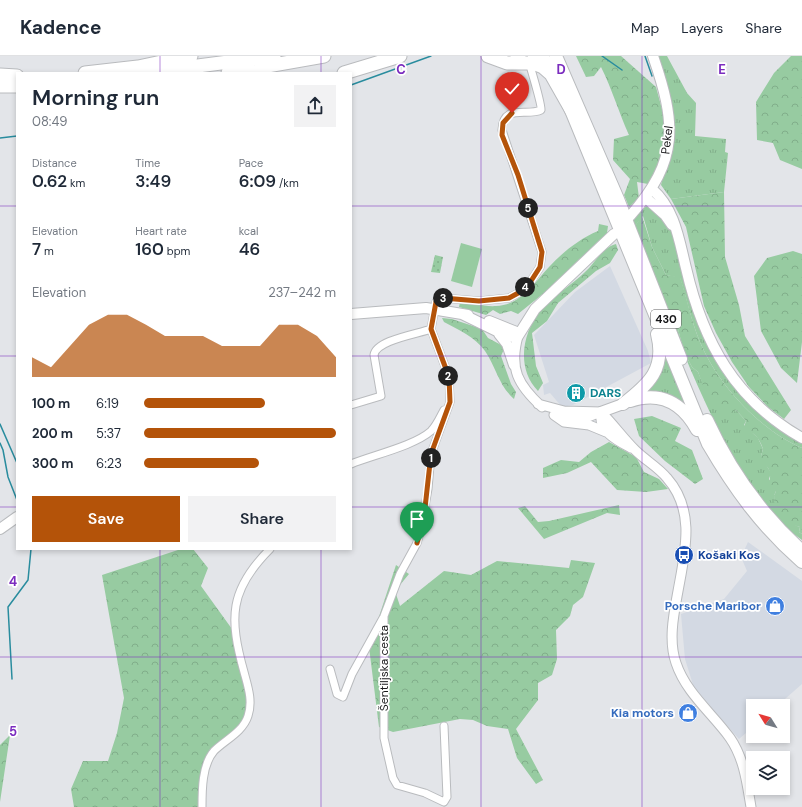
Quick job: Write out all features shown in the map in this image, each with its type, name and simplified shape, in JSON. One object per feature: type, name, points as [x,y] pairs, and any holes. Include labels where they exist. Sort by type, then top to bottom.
[{"type":"highway","points":[[94,72],[138,67],[191,56]]},
{"type":"highway","points":[[152,72],[274,56]]},
{"type":"highway","points":[[234,72],[324,56]]},
{"type":"highway","points":[[347,72],[400,56]]},
{"type":"highway","points":[[488,56],[507,63],[533,63],[543,67],[551,74],[572,111]]},
{"type":"highway","name":"430","points":[[534,56],[546,61],[554,70],[708,444],[728,478],[756,517],[802,562]]},
{"type":"highway","name":"430","points":[[556,56],[618,200],[689,378],[715,438],[732,468],[758,505],[778,528],[802,551]]},
{"type":"highway","points":[[0,75],[16,76]]},
{"type":"highway","points":[[0,86],[16,86]]},
{"type":"highway","points":[[623,404],[645,387],[651,380],[658,366],[660,349],[653,312]]},
{"type":"highway","points":[[623,404],[649,397],[659,397],[669,400],[688,416],[700,436],[708,444]]},
{"type":"highway","points":[[758,505],[802,542]]},
{"type":"main road","name":"Pekel","points":[[630,216],[652,189],[667,154],[670,118],[667,101],[653,56]]},
{"type":"main road","points":[[652,189],[663,198],[669,207],[695,305],[713,346],[724,366],[743,392],[763,412],[802,438]]},
{"type":"main road","points":[[646,198],[665,215],[675,230]]},
{"type":"main road","points":[[462,314],[509,337],[518,335],[535,309],[614,234]]},
{"type":"main road","points":[[352,314],[413,309],[434,313],[462,314],[481,318],[518,335]]},
{"type":"main road","points":[[495,330],[504,339],[514,365]]},
{"type":"main road","points":[[601,412],[623,404]]},
{"type":"main road","points":[[0,529],[16,518]]},
{"type":"street","points":[[434,313],[437,300],[443,298],[479,301],[509,298],[520,292],[531,281],[540,267],[542,252],[502,130],[503,123],[509,115],[519,111],[537,112],[542,108],[535,89],[531,69]]},
{"type":"street","name":"Šentiljska cesta","points":[[434,313],[431,329],[449,377],[450,402],[431,454],[428,489],[417,543],[400,574],[384,616],[384,738],[393,778],[397,785],[425,793],[444,802],[447,796],[444,726]]},
{"type":"street","points":[[352,405],[381,396],[374,359],[374,352],[380,346],[389,341],[431,329]]},
{"type":"street","points":[[518,335],[514,365],[517,377],[524,389],[544,410],[554,414],[578,418],[592,416],[601,412]]},
{"type":"street","points":[[352,464],[400,446],[430,432],[436,426],[443,411],[450,402]]},
{"type":"street","points":[[538,404],[564,411],[601,412],[636,450],[662,472],[673,485],[684,509],[687,522],[686,538],[672,624],[674,659],[678,671],[689,690],[730,738],[738,753],[743,766],[751,807]]},
{"type":"street","points":[[601,412],[601,424],[606,432]]},
{"type":"street","points":[[554,414],[564,422],[588,425],[606,432],[636,450]]},
{"type":"street","points":[[202,807],[205,769],[213,752],[242,727],[248,717],[251,698],[235,634],[235,608],[237,596],[246,576],[269,550]]},
{"type":"street","points":[[330,669],[337,694],[343,697],[352,674],[384,616]]},
{"type":"shaded area","points":[[610,266],[648,351],[651,363],[573,405],[562,407],[550,393],[544,395],[543,385],[549,382],[534,335],[575,292]]},
{"type":"shaded area","points":[[748,542],[802,581],[802,684],[785,699],[746,699],[746,733],[739,739],[694,688],[685,659],[681,614],[724,599],[747,571],[741,557]]},
{"type":"green space","points":[[576,56],[621,56],[656,87],[666,124],[662,157],[648,184],[637,182],[639,198],[629,207],[624,195],[630,179],[613,160],[614,139],[629,135],[601,67],[594,76],[586,77]]},
{"type":"green space","points":[[658,56],[667,56],[687,93],[696,103],[695,136],[726,139],[725,152],[728,153],[724,192],[671,199],[661,185],[674,123],[671,101]]},
{"type":"green space","points":[[791,56],[802,56],[802,169],[780,160],[773,143],[757,140],[756,102],[774,73]]},
{"type":"green space","points":[[724,192],[725,257],[739,305],[745,336],[791,410],[784,419],[768,407],[749,387],[732,362],[716,333],[704,306],[686,227],[671,199]]},
{"type":"green space","points":[[649,205],[666,221],[672,231],[695,315],[711,354],[736,390],[750,405],[766,420],[802,443],[802,448],[786,440],[770,429],[742,404],[717,374],[700,342],[680,278],[666,275],[652,247],[643,216],[635,226],[670,314],[678,329],[684,352],[692,367],[698,372],[703,384],[730,414],[736,410],[746,421],[744,425],[758,438],[763,449],[761,456],[771,473],[769,479],[776,492],[774,495],[777,505],[787,519],[800,527],[799,532],[802,534],[802,540],[786,527],[757,496],[734,460],[706,404],[677,336],[632,220],[642,209]]},
{"type":"green space","points":[[642,216],[652,247],[666,275],[680,277],[700,342],[717,374],[742,404],[756,417],[786,440],[802,448],[802,534],[799,532],[800,527],[793,525],[775,511],[774,495],[776,492],[769,484],[769,469],[762,463],[761,456],[763,449],[760,442],[754,434],[743,430],[746,421],[736,410],[727,418],[708,399],[698,372],[692,367],[684,352],[678,329],[670,314],[635,226]]},
{"type":"green space","points":[[599,224],[608,226],[607,233],[544,293],[518,314],[511,311],[500,314],[493,310],[486,315],[459,307],[460,302],[496,306],[513,302],[526,292],[560,256],[584,238],[598,231]]},
{"type":"green space","points":[[461,243],[482,249],[472,287],[451,281]]},
{"type":"green space","points":[[616,244],[618,250],[610,263],[596,271],[558,303],[547,321],[532,333],[536,366],[543,383],[538,391],[531,382],[524,361],[524,350],[529,329],[546,305],[580,277],[607,248]]},
{"type":"green space","points":[[793,251],[802,254],[802,342],[797,383],[781,368],[761,331],[754,276],[767,258]]},
{"type":"green space","points":[[435,255],[443,257],[440,273],[431,272]]},
{"type":"green space","points":[[442,318],[452,319],[482,329],[488,338],[505,347],[501,356],[511,384],[516,392],[514,399],[501,382],[489,357],[481,346],[466,334],[444,322]]},
{"type":"green space","points":[[663,348],[689,412],[640,396]]},
{"type":"green space","points":[[652,416],[681,428],[675,441],[692,450],[703,479],[695,484],[665,461],[639,436],[634,419]]},
{"type":"green space","points":[[609,442],[636,457],[644,472],[659,479],[668,489],[646,492],[617,490],[591,462],[567,473],[543,478],[543,468],[561,460],[579,462],[591,452]]},
{"type":"green space","points":[[619,505],[620,515],[607,513],[544,539],[518,508],[525,506],[538,522],[549,521]]},
{"type":"green space","points":[[178,550],[194,550],[208,568],[201,586],[232,629],[236,656],[250,698],[246,717],[241,726],[212,751],[204,769],[201,807],[74,807],[71,789],[83,761],[108,761],[117,733],[124,698],[102,575]]},
{"type":"green space","points":[[571,560],[595,563],[583,597],[573,605],[570,616],[556,630],[557,659],[552,675],[538,683],[538,700],[516,729],[543,780],[536,784],[517,758],[508,729],[487,726],[473,720],[460,719],[393,732],[379,727],[369,647],[396,565],[409,574],[395,591],[400,606],[444,571],[471,575],[497,561],[569,568]]},
{"type":"green space","points":[[10,735],[0,802],[0,745]]},
{"type":"waterway","points":[[352,85],[431,56]]},
{"type":"waterway","points":[[602,56],[622,70]]},
{"type":"waterway","points":[[645,56],[652,76]]},
{"type":"waterway","points":[[0,138],[16,136]]},
{"type":"waterway","points":[[0,424],[16,461]]},
{"type":"waterway","points":[[0,443],[3,450],[8,477],[16,497]]},
{"type":"waterway","points":[[12,679],[8,607],[28,580],[31,550]]},
{"type":"place","name":"DARS","points":[[576,393]]},
{"type":"place","name":"Košaki Kos","points":[[684,555]]},
{"type":"place","name":"Porsche Maribor","points":[[775,606]]},
{"type":"place","name":"Kia motors","points":[[688,713]]},
{"type":"route","points":[[417,543],[424,517],[431,454],[449,408],[451,392],[446,367],[431,329],[436,302],[439,298],[479,301],[509,298],[520,292],[531,281],[542,261],[542,252],[518,175],[502,135],[503,123],[512,113]]}]
